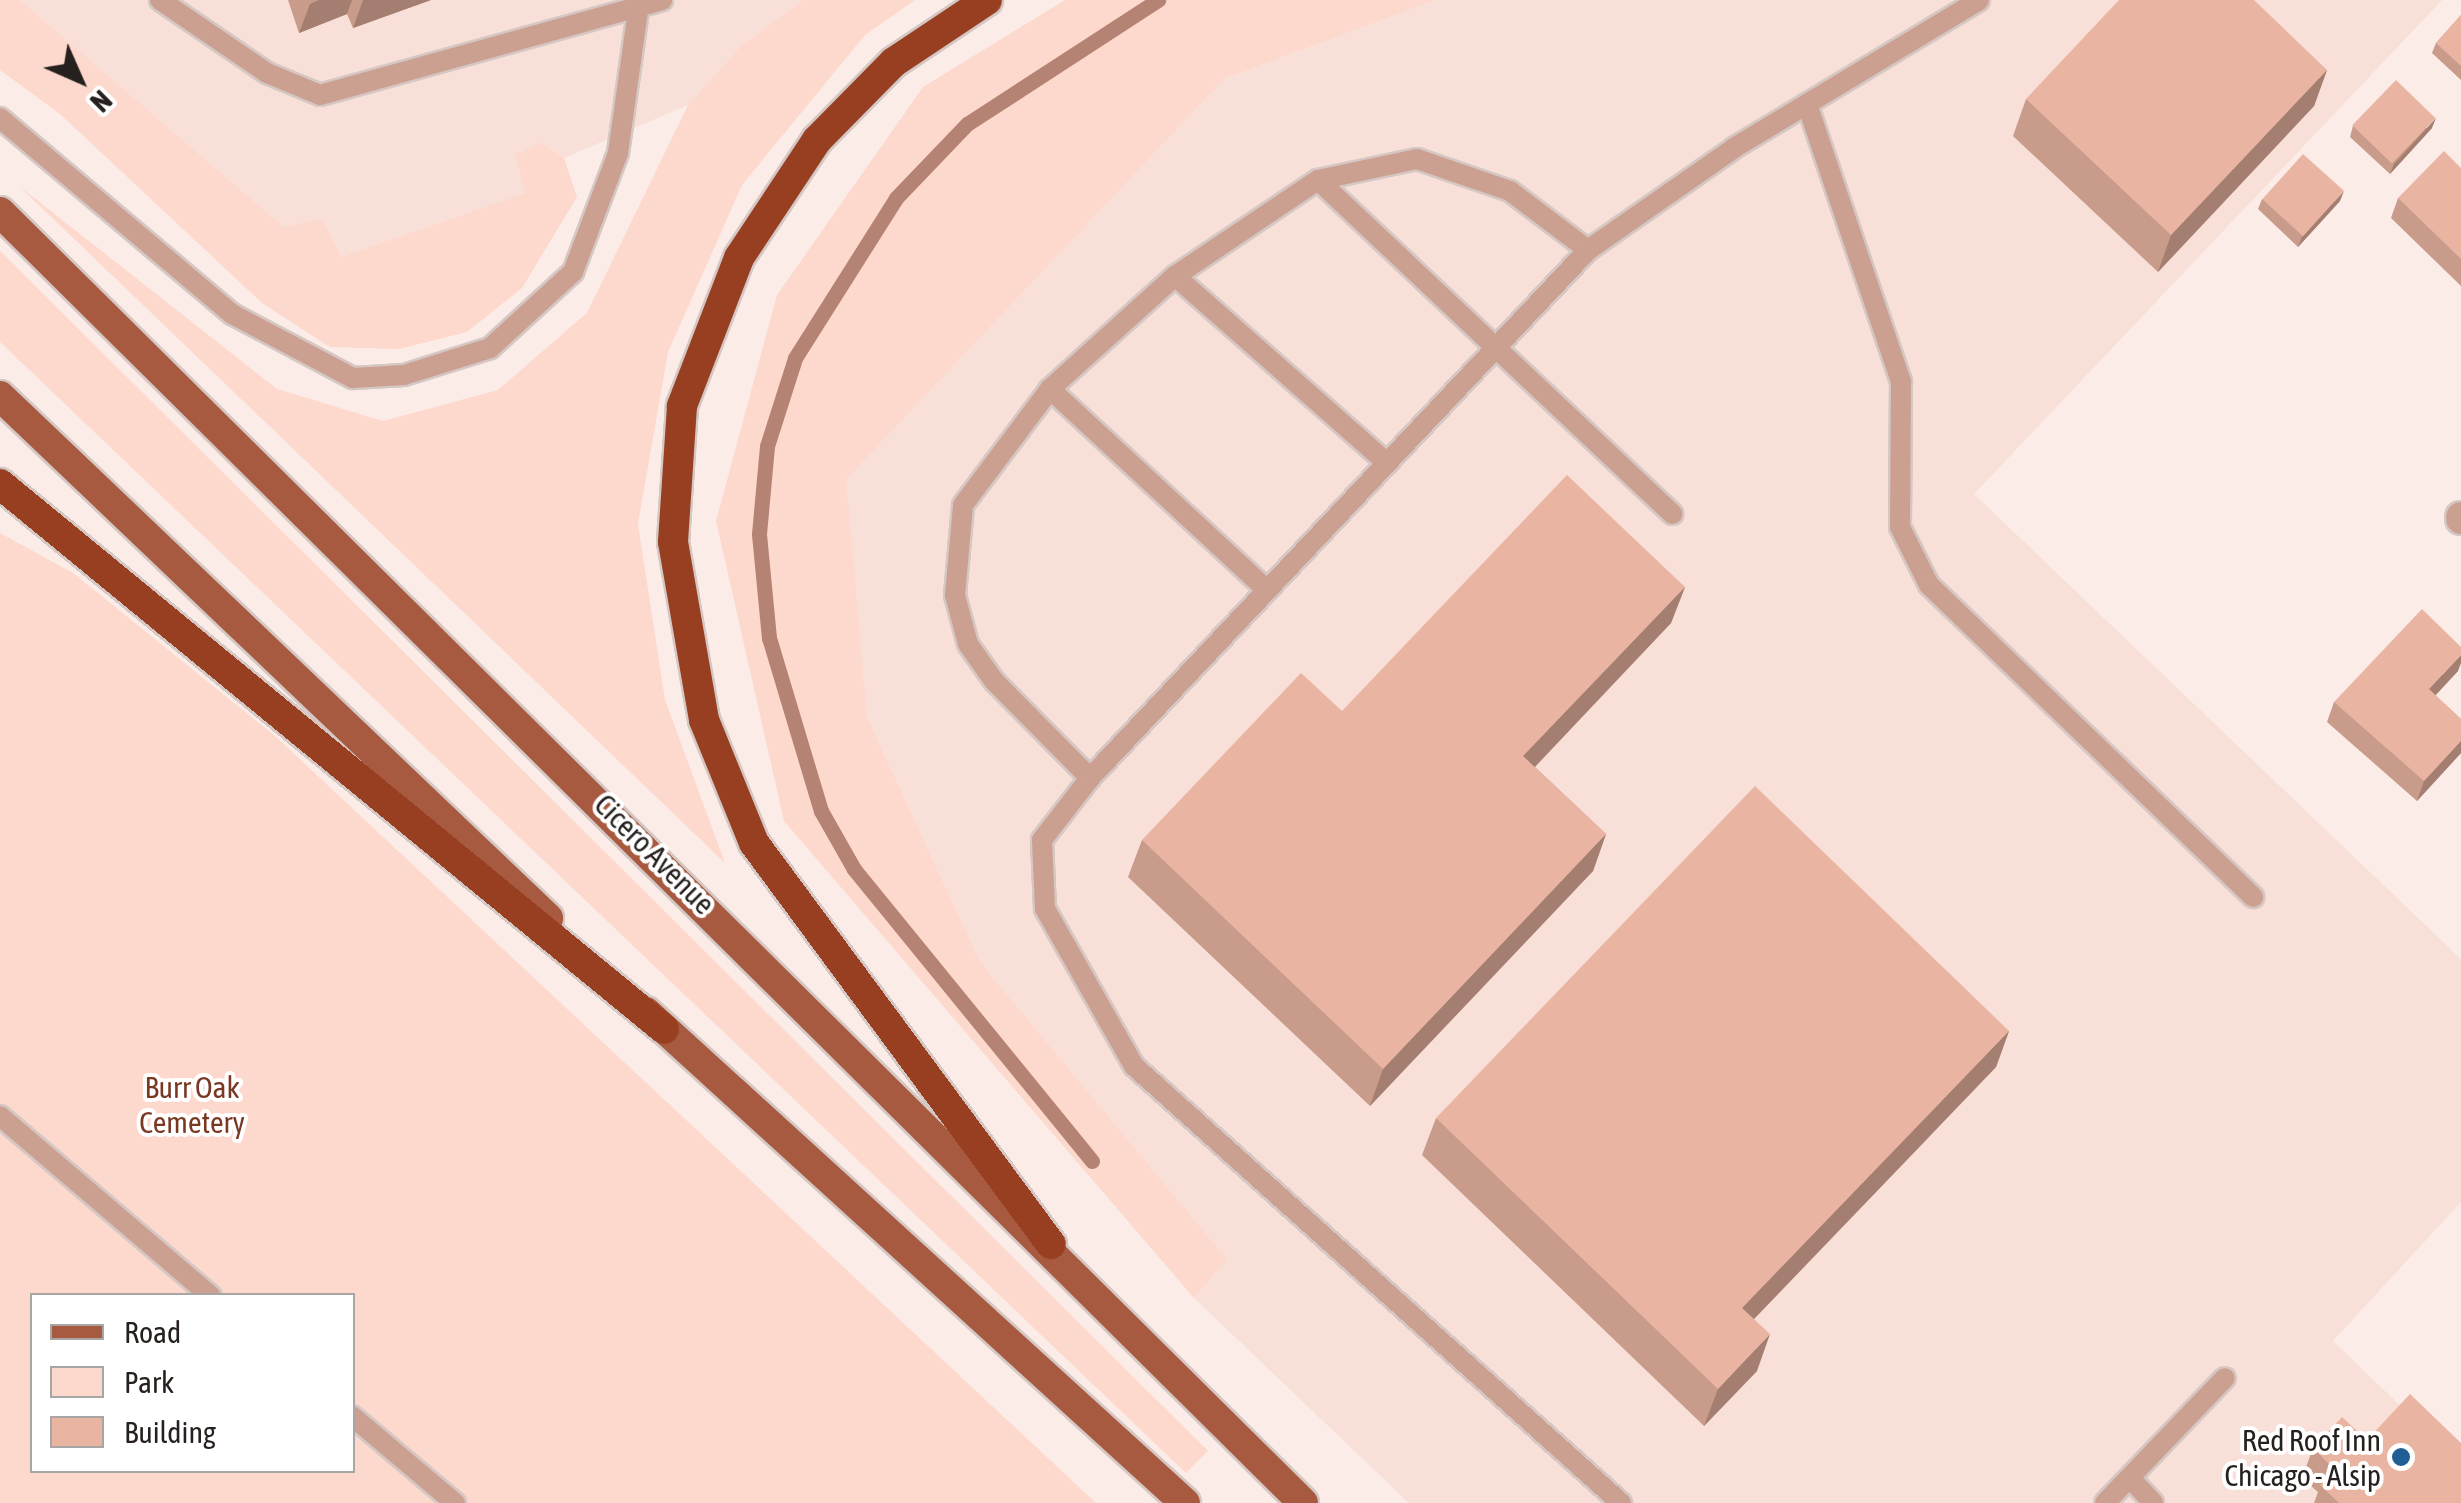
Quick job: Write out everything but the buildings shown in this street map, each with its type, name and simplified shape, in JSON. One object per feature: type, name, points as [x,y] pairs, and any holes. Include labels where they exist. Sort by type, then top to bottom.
[{"type":"highway","points":[[987,0],[894,62],[817,140],[739,258],[682,406],[673,542],[704,720],[754,843],[1052,1244]]},
{"type":"highway","points":[[0,484],[664,1029]]},
{"type":"main road","name":"Cicero Avenue","points":[[0,212],[1052,1244],[1304,1503]]},
{"type":"main road","points":[[0,396],[664,1029],[1186,1503]]},
{"type":"lane","points":[[160,0],[267,73],[320,95],[638,11],[662,0]]},
{"type":"lane","points":[[1621,1503],[1134,1066],[1045,910],[1042,840],[1090,778],[1588,250],[1807,104],[1980,0]]},
{"type":"lane","points":[[0,118],[232,314],[353,378],[404,376],[490,348],[573,272],[618,153],[638,11]]},
{"type":"lane","points":[[1807,104],[1901,382],[1900,526],[1929,585],[2254,897]]},
{"type":"lane","points":[[1090,778],[994,681],[968,644],[955,595],[963,505],[1050,389],[1175,276],[1318,180],[1417,158],[1510,191],[1588,250]]},
{"type":"lane","points":[[1318,180],[1673,514]]},
{"type":"lane","points":[[1175,276],[1387,462]]},
{"type":"lane","points":[[1050,389],[1267,590]]},
{"type":"lane","points":[[0,1116],[207,1293]]},
{"type":"lane","points":[[2105,1503],[2225,1378]]},
{"type":"lane","points":[[355,1419],[449,1502]]},
{"type":"lane","points":[[2130,1478],[2152,1503]]},
{"type":"shaded area","points":[[20,0],[803,0],[742,45],[688,105],[564,158],[541,142],[516,155],[527,193],[341,257],[284,227]]},
{"type":"shaded area","points":[[1435,0],[2442,0],[1974,494],[2461,959],[2461,1202],[2333,1341],[2461,1464],[2461,1503],[1409,1503],[1194,1298],[1227,1259],[980,962],[867,717],[845,479],[1224,79]]},
{"type":"green space","points":[[0,0],[20,0],[284,227],[322,219],[341,257],[526,193],[515,155],[541,142],[564,158],[577,197],[522,288],[467,332],[399,349],[330,347],[262,303],[60,114],[0,70]]},
{"type":"green space","points":[[803,0],[915,0],[865,35],[742,185],[668,352],[638,524],[665,700],[725,863],[19,186],[277,389],[383,421],[498,390],[587,313],[688,105],[742,45]]},
{"type":"green space","points":[[1065,0],[1435,0],[1224,79],[846,479],[867,717],[980,962],[1227,1259],[1194,1298],[784,821],[716,521],[777,295],[923,87]]},
{"type":"green space","points":[[0,251],[1208,1451],[1186,1473],[0,342]]},
{"type":"green space","name":"Burr Oak Cemetery","points":[[0,533],[73,573],[275,736],[1096,1503],[0,1503]]},
{"type":"waterway","points":[[1092,1161],[854,869],[821,811],[769,638],[759,534],[767,446],[795,358],[896,198],[967,124],[1158,0]]},
{"type":"place","name":"Red Roof Inn Chicago - Alsip","points":[[2401,1457]]}]
